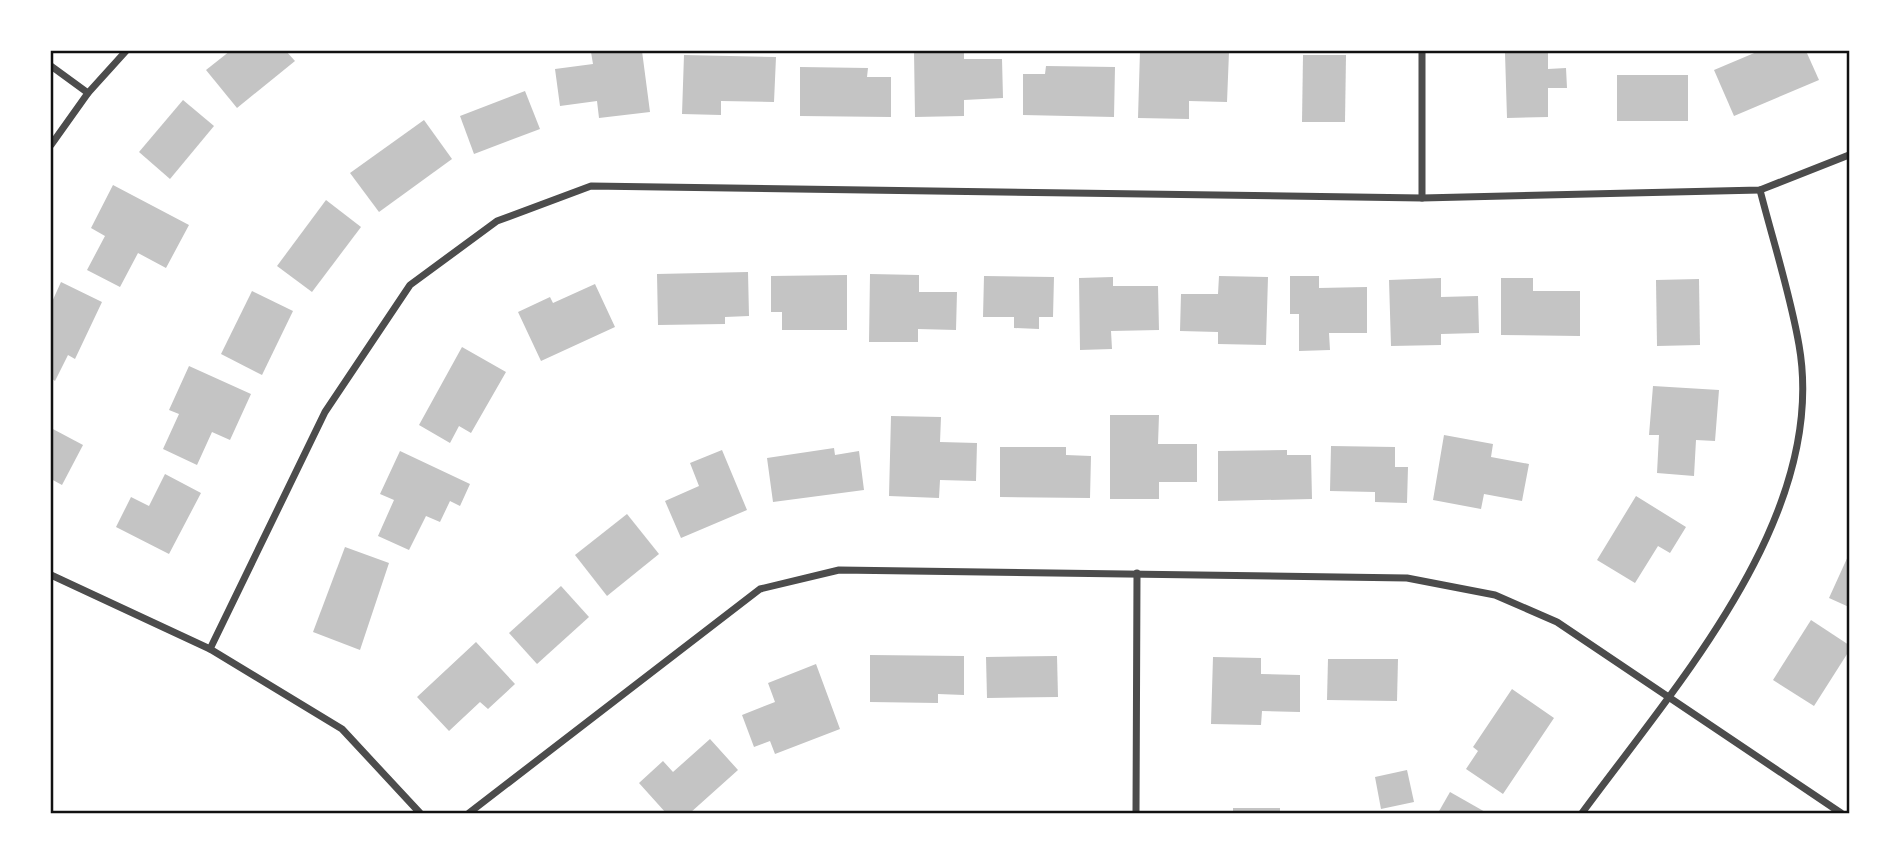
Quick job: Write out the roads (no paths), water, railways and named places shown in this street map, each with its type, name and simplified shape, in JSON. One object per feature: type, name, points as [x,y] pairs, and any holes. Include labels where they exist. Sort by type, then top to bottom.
[{"type":"street","points":[[51,145],[88,93],[126,51]]},
{"type":"street","points":[[1422,198],[1423,51]]},
{"type":"street","points":[[51,66],[88,93]]},
{"type":"street","points":[[210,649],[325,412],[410,285],[497,221],[592,186],[1422,198],[1759,190],[1849,155]]},
{"type":"street","points":[[1582,813],[1667,698],[1754,566],[1786,495],[1802,422],[1800,346],[1759,190]]},
{"type":"street","points":[[469,813],[760,589],[839,570],[1407,578],[1495,595],[1557,622],[1841,813]]},
{"type":"street","points":[[1136,813],[1138,573]]},
{"type":"street","points":[[51,575],[210,649],[342,729],[420,813]]}]
